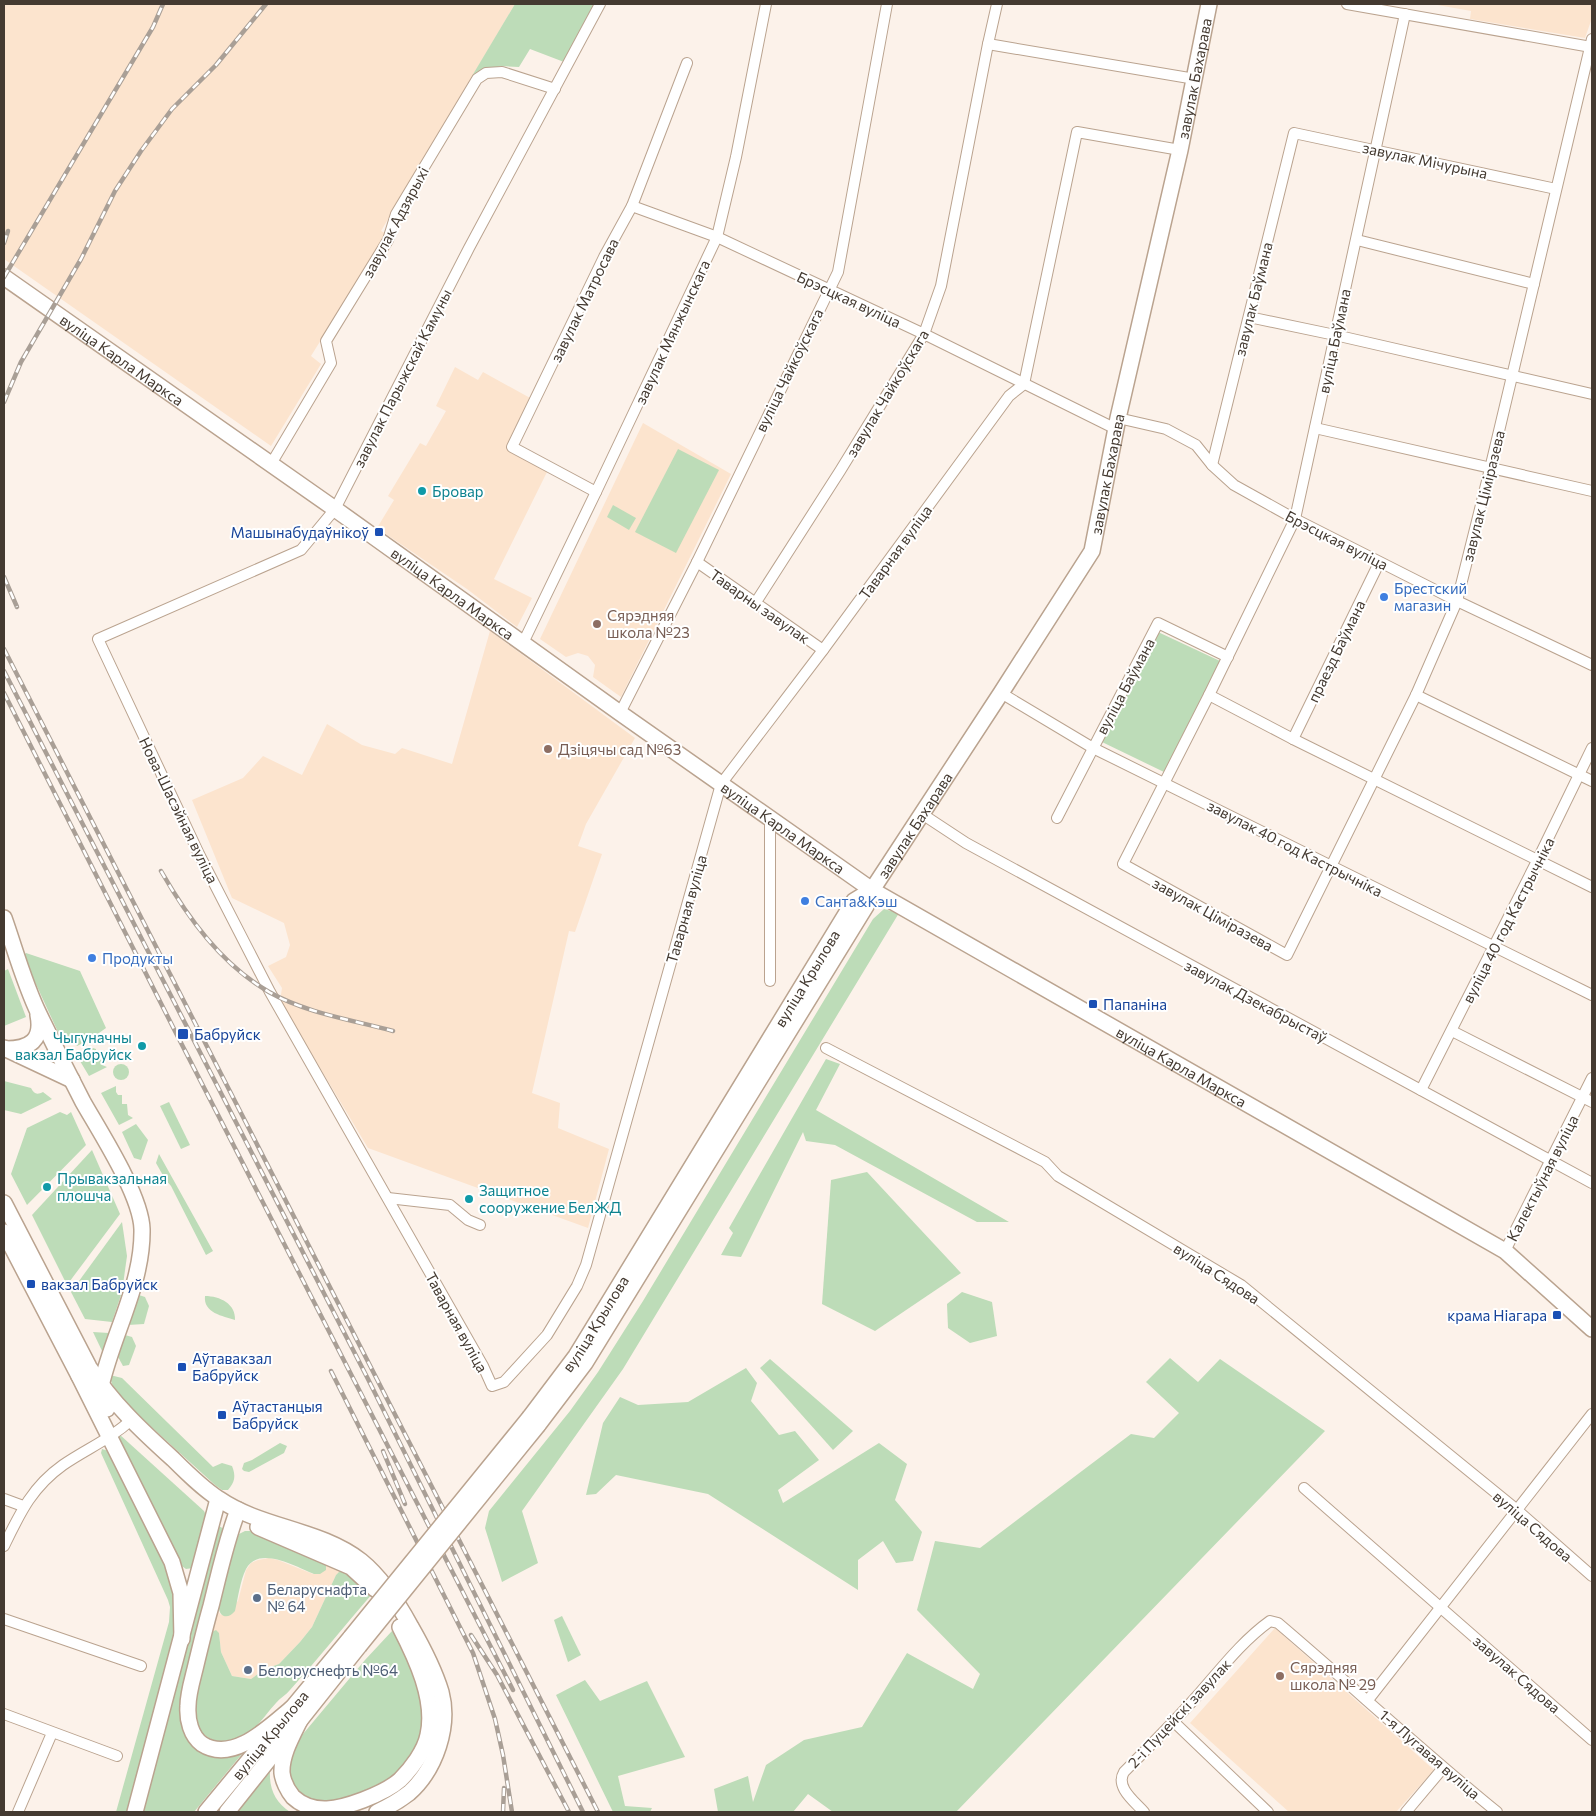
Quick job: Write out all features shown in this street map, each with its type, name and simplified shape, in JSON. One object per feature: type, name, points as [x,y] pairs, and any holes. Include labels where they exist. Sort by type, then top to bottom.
[{"type":"main road","name":"завулак Бахарава","points":[[872,890],[1092,551],[1117,423],[1180,150],[1209,4]]},
{"type":"main road","name":"вуліца Карла Маркса","points":[[4,277],[872,890],[1505,1251],[1592,1329]]},
{"type":"main road","name":"вуліца Крылова","points":[[206,1812],[297,1712],[534,1421],[576,1356],[854,902],[872,890]]},
{"type":"main road","points":[[4,918],[38,1011],[72,1080],[125,1179],[138,1209],[142,1228],[135,1280],[101,1386]]},
{"type":"main road","points":[[5,1049],[18,1049],[33,1042],[39,1030],[38,1011]]},
{"type":"main road","points":[[5,1049],[72,1080]]},
{"type":"main road","points":[[4,1203],[89,1367],[127,1424]]},
{"type":"main road","points":[[4,1232],[79,1376],[172,1562],[181,1593],[182,1639]]},
{"type":"main road","points":[[79,1376],[127,1424],[188,1474],[217,1504],[351,1566],[371,1584],[392,1612],[410,1647],[424,1681],[429,1714],[428,1736],[420,1753],[399,1781],[376,1795],[340,1809],[317,1810],[300,1804],[289,1792],[282,1772],[286,1749],[297,1712]]},
{"type":"main road","points":[[135,1812],[217,1504]]},
{"type":"main road","points":[[236,1514],[207,1620],[192,1684],[188,1705],[191,1730],[200,1742],[214,1749],[231,1749],[256,1738],[297,1712]]},
{"type":"main road","points":[[236,1514],[326,1542],[346,1550],[362,1561],[379,1578],[399,1605],[432,1666],[441,1694],[443,1723],[438,1748],[425,1775],[409,1793],[377,1812]]},
{"type":"main road","name":"вуліца Крылова","points":[[227,1812],[297,1712]]},
{"type":"street","name":"завулак Парыжскай Камуны","points":[[98,640],[301,550],[335,509],[469,248],[600,4]]},
{"type":"street","name":"завулак Мянжынскага","points":[[523,643],[717,237],[736,157],[766,4]]},
{"type":"street","name":"вуліца Чайкоўскага","points":[[620,713],[697,562],[838,272],[887,4]]},
{"type":"street","name":"завулак Чайкоўскага","points":[[756,602],[840,471],[924,334],[941,286],[997,4]]},
{"type":"street","points":[[1347,4],[1591,43]]},
{"type":"street","name":"вуліца Баўмана","points":[[1123,864],[1209,695],[1295,519],[1406,14]]},
{"type":"street","name":"завулак Ціміразева","points":[[1123,864],[1287,955],[1416,694],[1457,601],[1591,43]]},
{"type":"street","points":[[988,44],[1195,80]]},
{"type":"street","name":"завулак Матросава","points":[[596,492],[512,447],[604,257],[632,206],[687,62]]},
{"type":"street","name":"завулак Адзярыхі","points":[[271,464],[331,363],[326,342],[388,240],[396,214],[477,80],[494,71],[555,89]]},
{"type":"street","points":[[1024,384],[1077,132],[1180,150]]},
{"type":"street","name":"завулак Мічурына","points":[[1294,133],[1556,189]]},
{"type":"street","name":"завулак Баўмана","points":[[1212,465],[1294,133]]},
{"type":"street","name":"Брэсцкая вуліца","points":[[632,206],[717,237],[924,334],[1024,384],[1117,423],[1166,429],[1196,445],[1212,465],[1234,485],[1295,519],[1379,563],[1592,665]]},
{"type":"street","points":[[1357,240],[1534,284]]},
{"type":"street","points":[[1248,317],[1592,394]]},
{"type":"street","name":"Таварная вуліца","points":[[264,979],[483,1366],[492,1386],[504,1382],[546,1335],[577,1286],[586,1264],[721,784],[823,650],[1009,396],[1024,384]]},
{"type":"street","points":[[1315,428],[1592,491]]},
{"type":"street","name":"Таварны завулак","points":[[697,562],[823,650]]},
{"type":"street","name":"праезд Баўмана","points":[[1293,738],[1379,563]]},
{"type":"street","name":"вуліца Баўмана","points":[[1057,818],[1158,623],[1228,656]]},
{"type":"street","name":"Нова-Шасэйная вуліца","points":[[98,640],[199,854],[264,979]]},
{"type":"street","name":"завулак 40 год Кастрычніка","points":[[1001,693],[1093,748],[1493,948],[1592,995]]},
{"type":"street","points":[[1416,694],[1592,781]]},
{"type":"street","points":[[1209,695],[1592,887]]},
{"type":"street","name":"вуліца 40 год Кастрычніка","points":[[1421,1090],[1592,748]]},
{"type":"street","name":"завулак Дзекабрыстаў","points":[[922,814],[966,843],[1592,1183]]},
{"type":"street","points":[[770,818],[770,981]]},
{"type":"street","points":[[4,945],[18,960]]},
{"type":"street","points":[[1452,1031],[1588,1099]]},
{"type":"street","name":"вуліца Сядова","points":[[826,1048],[1045,1162],[1058,1176],[1241,1285],[1517,1510],[1592,1576]]},
{"type":"street","name":"Калектыўная вуліца","points":[[1505,1251],[1551,1162],[1588,1099],[1592,1078]]},
{"type":"street","points":[[388,1198],[450,1205],[468,1220],[480,1225]]},
{"type":"street","points":[[1368,1700],[1592,1414]]},
{"type":"street","points":[[4,1546],[23,1506],[41,1484],[63,1465],[110,1438],[127,1424]]},
{"type":"street","name":"завулак Сядова","points":[[1304,1488],[1592,1740]]},
{"type":"street","points":[[4,1499],[23,1506]]},
{"type":"street","points":[[4,1619],[141,1666]]},
{"type":"street","name":"1-я Лугавая вуліца","points":[[1270,1621],[1278,1623],[1368,1700],[1443,1768],[1497,1812]]},
{"type":"street","name":"2-і Пуцейскі завулак","points":[[1144,1812],[1123,1788],[1121,1777],[1174,1722],[1237,1651],[1270,1621]]},
{"type":"street","points":[[4,1714],[117,1756]]},
{"type":"street","points":[[1174,1722],[1268,1812]]},
{"type":"street","points":[[18,1812],[52,1733]]},
{"type":"street","points":[[1406,1812],[1443,1768]]},
{"type":"shaded area","points":[[4,4],[515,4],[381,231],[387,234],[311,356],[321,364],[271,446],[4,259]]},
{"type":"shaded area","points":[[1432,4],[1592,4],[1592,18],[1585,38],[1470,19],[1471,11]]},
{"type":"shaded area","points":[[455,367],[478,380],[483,372],[532,399],[507,449],[548,470],[494,579],[532,598],[517,627],[467,589],[377,528],[394,500],[388,496],[420,443],[426,446],[446,411],[436,406]]},
{"type":"shaded area","points":[[643,423],[731,474],[621,697],[593,677],[595,665],[588,656],[578,653],[566,657],[540,639]]},
{"type":"shaded area","points":[[490,631],[635,738],[586,824],[578,846],[602,854],[575,932],[569,931],[532,1093],[560,1103],[558,1128],[609,1149],[588,1228],[368,1148],[280,1001],[282,988],[268,966],[286,957],[290,945],[284,923],[232,898],[192,800],[243,778],[263,756],[302,775],[327,724],[362,745],[395,754],[402,748],[452,764]]},
{"type":"shaded area","points":[[269,1558],[313,1574],[321,1559],[344,1570],[336,1575],[312,1627],[279,1664],[265,1669],[251,1679],[232,1676],[221,1652],[219,1633],[212,1631],[218,1611],[221,1615],[238,1601],[246,1570],[251,1563]]},
{"type":"shaded area","name":"Сярэдняя школа № 29","points":[[1275,1628],[1434,1770],[1396,1812],[1289,1812],[1190,1723]]},
{"type":"green space","points":[[515,4],[594,4],[564,62],[530,49],[519,67],[501,66],[472,76]]},
{"type":"green space","points":[[678,449],[719,470],[676,553],[635,532]]},
{"type":"green space","points":[[613,505],[636,518],[629,530],[607,517]]},
{"type":"green space","points":[[1158,632],[1220,661],[1164,772],[1102,742]]},
{"type":"green space","points":[[884,909],[899,913],[623,1369],[522,1511],[538,1563],[502,1582],[485,1528],[489,1511],[570,1411],[598,1372],[643,1301],[873,919]]},
{"type":"green space","points":[[26,953],[80,971],[106,1028],[77,1046],[74,1041],[64,1045],[23,956]]},
{"type":"green space","points":[[8,969],[26,1017],[4,1026],[4,971]]},
{"type":"green space","points":[[93,1048],[96,1049],[99,1059],[103,1060],[102,1065],[107,1067],[89,1076],[77,1056]]},
{"type":"green space","points":[[826,1059],[840,1064],[816,1110],[1009,1222],[977,1222],[835,1145],[806,1141],[803,1132],[741,1257],[721,1255],[733,1233],[729,1228]]},
{"type":"green space","points":[[121,1064],[127,1066],[129,1072],[127,1078],[121,1080],[115,1078],[113,1072],[115,1066]]},
{"type":"green space","points":[[4,1081],[31,1088],[36,1093],[43,1092],[52,1099],[21,1114],[4,1110]]},
{"type":"green space","points":[[116,1086],[118,1095],[122,1095],[122,1104],[127,1104],[128,1115],[133,1118],[119,1125],[101,1093]]},
{"type":"green space","points":[[169,1102],[190,1145],[181,1149],[160,1106]]},
{"type":"green space","points":[[60,1112],[67,1115],[71,1112],[86,1145],[27,1205],[11,1174],[27,1128]]},
{"type":"green space","points":[[136,1124],[148,1140],[141,1160],[134,1158],[122,1132]]},
{"type":"green space","points":[[92,1150],[120,1214],[67,1285],[32,1215]]},
{"type":"green space","points":[[159,1154],[213,1251],[206,1255],[171,1186],[156,1163]]},
{"type":"green space","points":[[867,1172],[961,1273],[875,1331],[822,1304],[831,1180]]},
{"type":"green space","points":[[122,1222],[127,1256],[122,1292],[112,1322],[85,1319],[71,1292]]},
{"type":"green space","points":[[962,1292],[992,1302],[997,1336],[970,1343],[948,1328],[947,1304]]},
{"type":"green space","points":[[136,1294],[145,1297],[149,1306],[144,1324],[128,1325]]},
{"type":"green space","points":[[205,1296],[221,1299],[230,1305],[235,1314],[235,1320],[210,1310],[205,1302]]},
{"type":"green space","points":[[93,1332],[109,1333],[103,1353]]},
{"type":"green space","points":[[125,1335],[132,1337],[136,1346],[129,1365],[123,1366],[117,1355]]},
{"type":"green space","points":[[1170,1358],[1198,1382],[1220,1359],[1325,1431],[956,1812],[833,1812],[808,1794],[793,1812],[718,1812],[714,1789],[748,1776],[753,1802],[766,1765],[804,1740],[862,1727],[907,1653],[973,1689],[980,1674],[917,1610],[935,1541],[980,1548],[1131,1434],[1154,1438],[1179,1413],[1146,1382]]},
{"type":"green space","points":[[770,1359],[853,1431],[833,1450],[760,1368]]},
{"type":"green space","points":[[746,1368],[757,1383],[751,1401],[779,1435],[795,1431],[819,1460],[778,1490],[783,1503],[879,1443],[907,1464],[895,1500],[922,1532],[913,1561],[896,1563],[883,1541],[858,1560],[858,1590],[708,1494],[616,1475],[596,1494],[586,1495],[603,1423],[620,1397],[638,1405],[688,1402]]},
{"type":"green space","points":[[110,1375],[122,1378],[213,1467],[222,1463],[232,1466],[234,1479],[228,1490],[222,1490],[215,1485],[124,1402],[115,1390]]},
{"type":"green space","points":[[119,1434],[204,1511],[206,1515],[193,1568],[186,1569],[179,1564],[121,1450],[117,1435]]},
{"type":"green space","points":[[280,1443],[287,1446],[284,1453],[249,1472],[242,1469],[244,1463]]},
{"type":"green space","points":[[102,1449],[112,1452],[165,1558],[175,1591],[177,1613],[173,1654],[131,1812],[116,1812],[169,1622],[170,1607],[101,1453]]},
{"type":"green space","points":[[219,1526],[224,1529],[181,1703],[181,1724],[189,1741],[246,1749],[194,1812],[141,1812]]},
{"type":"green space","points":[[250,1531],[321,1559],[326,1565],[326,1570],[320,1574],[314,1574],[288,1563],[268,1558],[252,1562],[246,1569],[242,1579],[235,1611],[229,1616],[224,1616],[220,1612],[219,1605],[236,1540],[239,1534]]},
{"type":"green space","points":[[344,1570],[372,1594],[288,1692],[247,1735],[242,1739],[228,1743],[219,1742],[206,1736],[199,1728],[195,1716],[195,1702],[200,1671],[212,1632],[216,1630],[219,1633],[221,1652],[232,1676],[251,1679],[265,1669],[279,1664],[300,1642],[312,1627],[336,1575]]},
{"type":"green space","points":[[562,1616],[581,1655],[568,1662],[554,1620]]},
{"type":"green space","points":[[392,1631],[413,1666],[419,1681],[423,1700],[423,1721],[414,1752],[409,1761],[397,1774],[364,1793],[337,1803],[306,1802],[289,1781],[289,1767],[296,1745],[365,1660]]},
{"type":"green space","points":[[585,1680],[600,1701],[647,1681],[685,1757],[618,1776],[625,1806],[652,1808],[650,1812],[613,1812],[556,1695]]},
{"type":"green space","points":[[270,1772],[274,1795],[290,1812],[237,1812]]},
{"type":"railway","points":[[4,277],[153,27],[163,4]]},
{"type":"railway","points":[[4,402],[21,362],[81,259],[115,191],[141,151],[172,109],[216,65],[266,4]]},
{"type":"railway","points":[[4,243],[8,231]]},
{"type":"railway","points":[[4,577],[17,607]]},
{"type":"railway","points":[[4,649],[598,1812]]},
{"type":"railway","points":[[4,671],[368,1379],[583,1812]]},
{"type":"railway","points":[[4,693],[513,1690]]},
{"type":"railway","points":[[161,871],[194,923],[207,939],[252,981],[283,999],[314,1011],[393,1031]]},
{"type":"railway","points":[[331,1371],[473,1653],[495,1719],[512,1812]]},
{"type":"railway","points":[[383,1451],[405,1504]]},
{"type":"railway","points":[[471,1635],[497,1675],[569,1812]]},
{"type":"railway","points":[[503,1812],[504,1788]]},
{"type":"place","name":"Бровар","points":[[422,491]]},
{"type":"place","name":"Машынабудаўнікоў","points":[[379,532]]},
{"type":"place","name":"Брестский магазин","points":[[1384,597]]},
{"type":"place","name":"Сярэдняя школа №23","points":[[597,624]]},
{"type":"place","name":"Дзіцячы сад №63","points":[[548,749]]},
{"type":"place","name":"Санта&Кэш","points":[[805,901]]},
{"type":"place","name":"Продукты","points":[[92,958]]},
{"type":"place","name":"Папаніна","points":[[1093,1004]]},
{"type":"place","name":"Бабруйск","points":[[183,1034]]},
{"type":"place","name":"Чыгуначны вакзал Бабруйск","points":[[142,1046]]},
{"type":"place","name":"Прывакзальная плошча","points":[[47,1187]]},
{"type":"place","name":"Защитное сооружение БелЖД","points":[[469,1199]]},
{"type":"place","name":"вакзал Бабруйск","points":[[31,1284]]},
{"type":"place","name":"крама Ніагара","points":[[1557,1315]]},
{"type":"place","name":"Аўтавакзал Бабруйск","points":[[182,1367]]},
{"type":"place","name":"Аўтастанцыя Бабруйск","points":[[222,1415]]},
{"type":"place","name":"Беларуснафта № 64","points":[[257,1598]]},
{"type":"place","name":"Белоруснефть №64","points":[[248,1670]]},
{"type":"place","name":"Сярэдняя школа № 29","points":[[1280,1676]]}]
